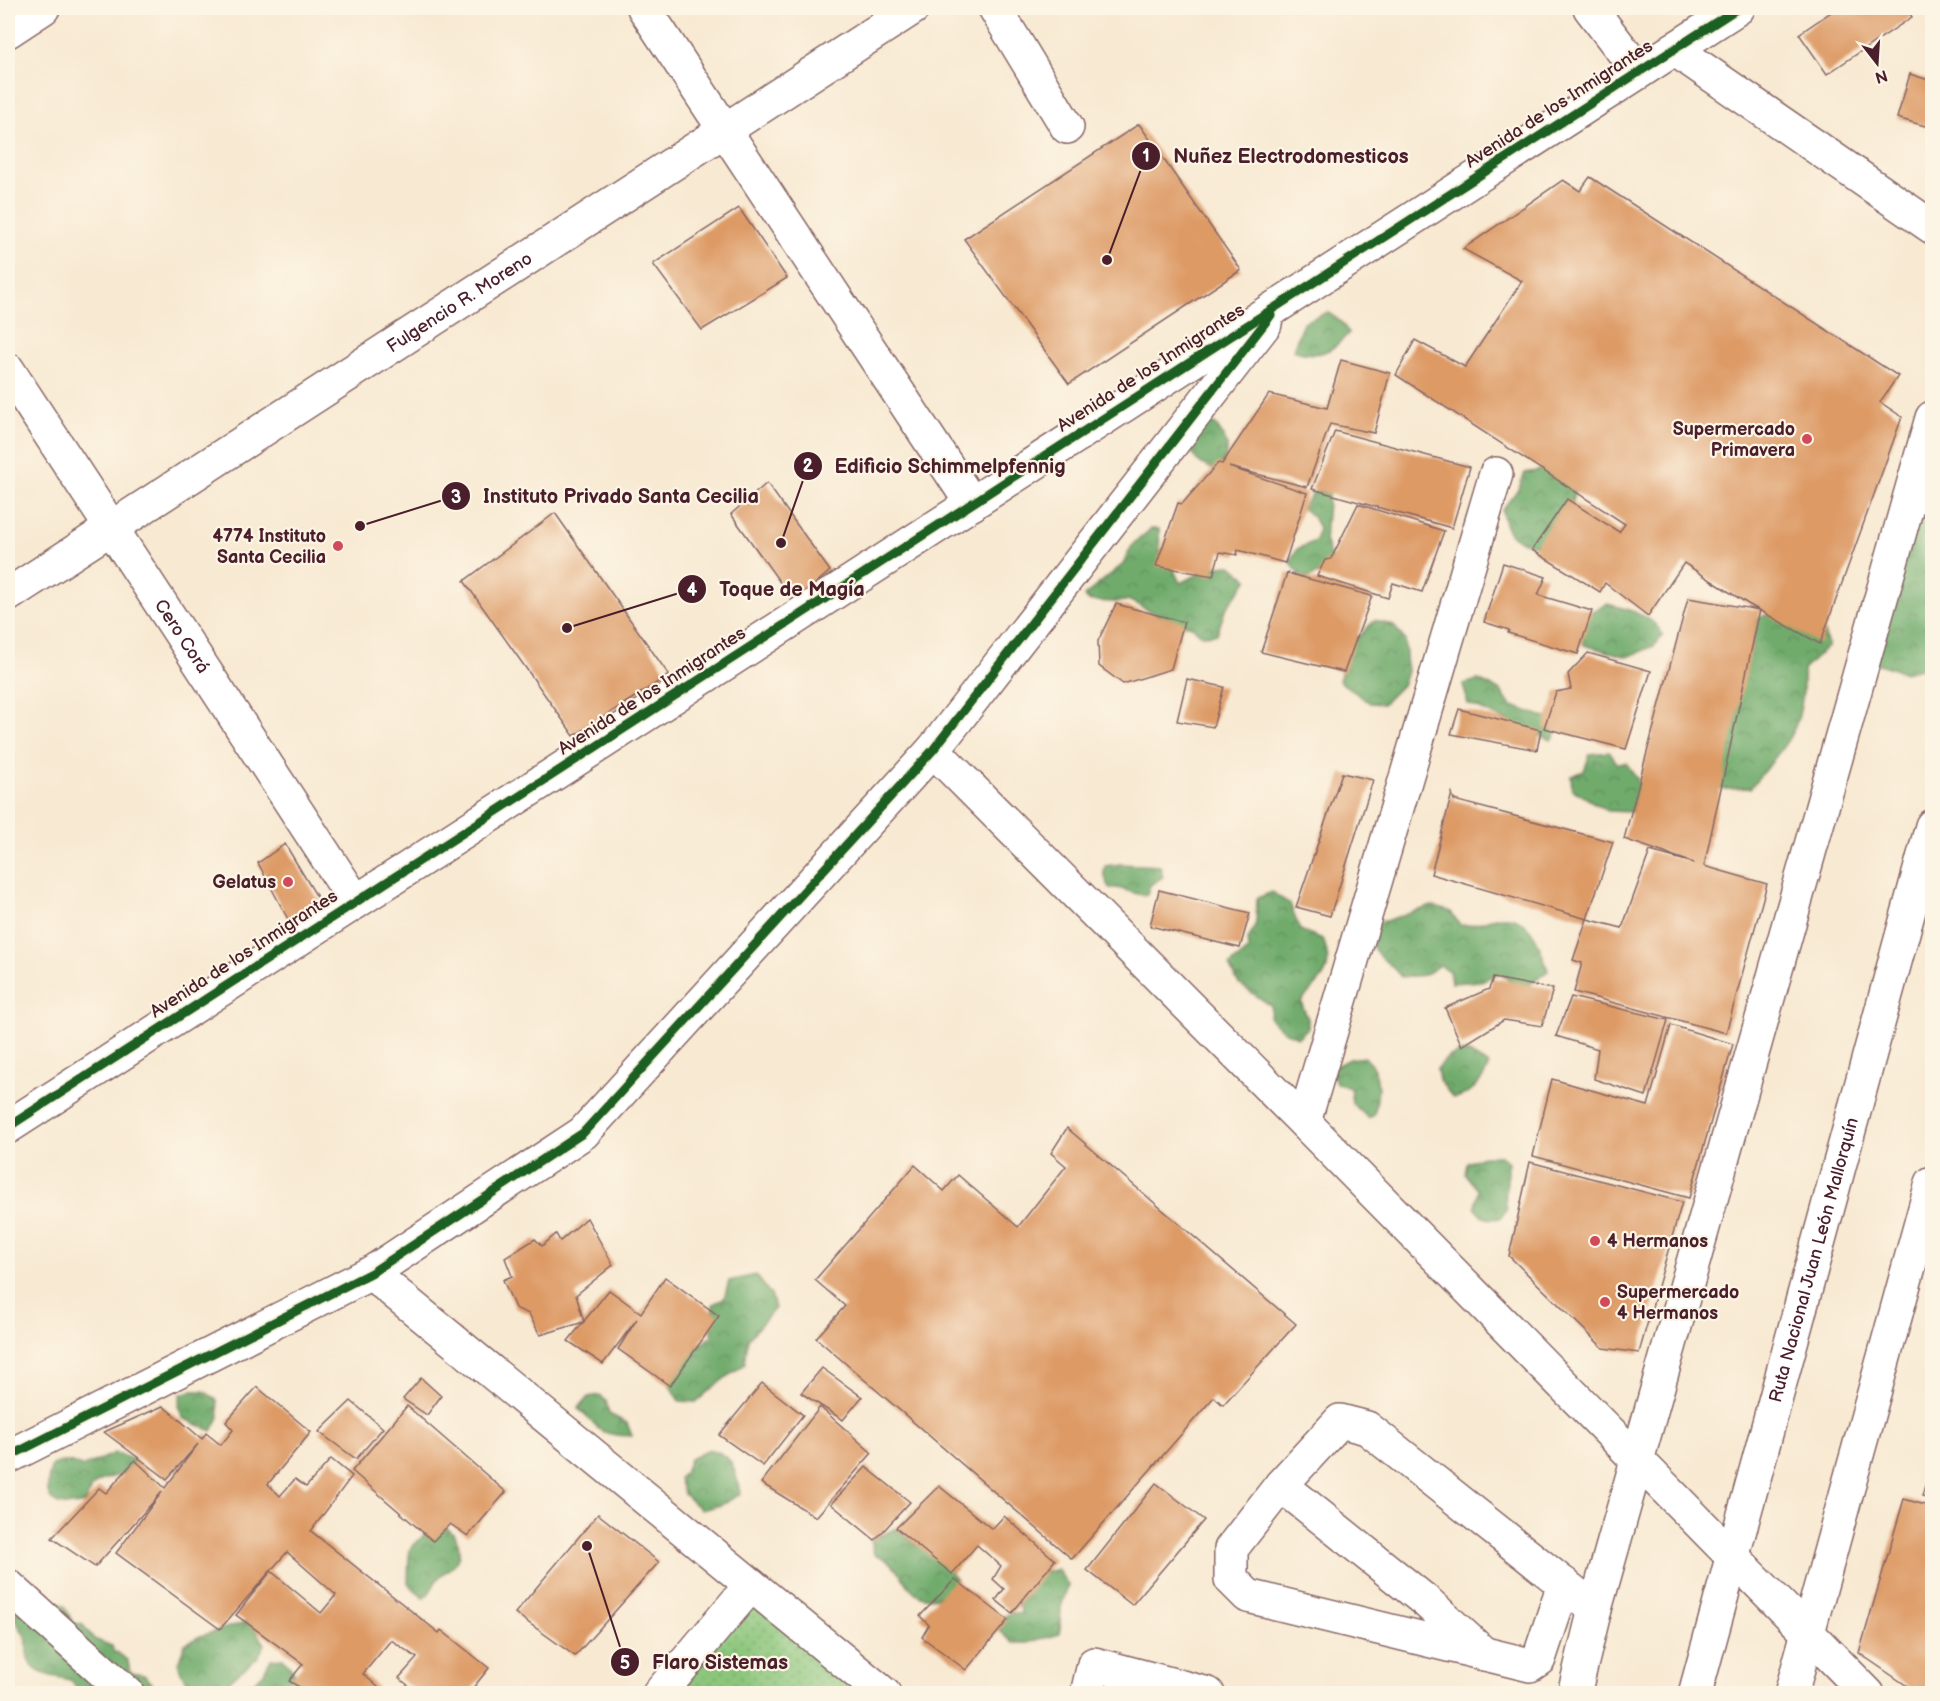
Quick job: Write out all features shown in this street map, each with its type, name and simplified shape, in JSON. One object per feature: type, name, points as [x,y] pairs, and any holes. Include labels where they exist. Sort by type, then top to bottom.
[{"type":"main road","points":[[8,31],[43,8]]},
{"type":"main road","points":[[644,8],[972,504]]},
{"type":"main road","name":"Fulgencio R. Moreno","points":[[8,595],[912,8]]},
{"type":"main road","points":[[995,8],[1067,127]]},
{"type":"main road","points":[[1590,8],[1639,72]]},
{"type":"main road","name":"Avenida de los Inmigrantes","points":[[8,1127],[1738,8]]},
{"type":"main road","points":[[1674,49],[1932,227]]},
{"type":"main road","points":[[8,1457],[371,1273],[583,1133],[933,750],[1280,304]]},
{"type":"main road","name":"Cero Corá","points":[[8,370],[357,902]]},
{"type":"main road","points":[[1574,1694],[1595,1609],[1932,418]]},
{"type":"main road","points":[[1304,1122],[1496,474]]},
{"type":"main road","points":[[933,750],[1638,1458],[1868,1694]]},
{"type":"main road","name":"Ruta Nacional Juan León Mallorquín","points":[[1695,1694],[1932,826]]},
{"type":"main road","points":[[1791,1694],[1932,1183]]},
{"type":"main road","points":[[371,1273],[884,1694]]},
{"type":"main road","points":[[1563,1584],[1539,1659],[1530,1665],[1248,1596],[1231,1579],[1232,1549],[1281,1485],[1340,1421],[1367,1428],[1595,1609]]},
{"type":"main road","points":[[1281,1485],[1428,1603],[1484,1654]]},
{"type":"main road","points":[[659,1694],[751,1585]]},
{"type":"main road","points":[[8,1586],[128,1694]]},
{"type":"main road","points":[[1087,1694],[1094,1664],[1208,1694]]},
{"type":"green space","points":[[1328,312],[1341,322],[1349,333],[1337,345],[1318,354],[1293,350],[1303,322]]},
{"type":"green space","points":[[1203,423],[1215,424],[1226,443],[1227,452],[1217,471],[1199,462],[1191,451],[1190,446]]},
{"type":"green space","points":[[1932,430],[1932,667],[1903,672],[1867,660]]},
{"type":"green space","points":[[1553,468],[1577,481],[1572,502],[1543,546],[1526,543],[1509,532],[1502,510],[1519,488],[1525,473]]},
{"type":"green space","points":[[1329,491],[1325,539],[1331,559],[1319,573],[1309,578],[1300,576],[1290,561],[1297,549],[1315,541],[1319,528],[1313,517],[1302,508],[1314,492]]},
{"type":"green space","points":[[1151,529],[1159,529],[1160,554],[1170,561],[1180,583],[1216,566],[1231,565],[1248,579],[1225,610],[1217,634],[1202,635],[1190,625],[1176,624],[1128,600],[1089,601],[1084,596],[1122,565],[1133,544]]},
{"type":"green space","points":[[1607,604],[1646,618],[1659,628],[1663,635],[1654,646],[1628,657],[1584,645],[1578,634],[1592,611]]},
{"type":"green space","points":[[1772,613],[1822,625],[1828,646],[1803,670],[1801,708],[1791,735],[1750,788],[1707,790],[1737,672],[1752,649],[1758,618]]},
{"type":"green space","points":[[1375,620],[1394,626],[1405,640],[1407,671],[1403,684],[1383,704],[1370,703],[1339,681],[1348,647]]},
{"type":"green space","points":[[1478,680],[1501,691],[1510,705],[1552,720],[1556,734],[1551,740],[1468,704],[1463,684]]},
{"type":"green space","points":[[1609,752],[1617,763],[1626,763],[1639,783],[1631,812],[1607,811],[1572,789],[1571,776],[1584,771],[1590,754]]},
{"type":"green space","points":[[1120,864],[1160,866],[1163,877],[1150,885],[1147,895],[1120,888],[1109,888],[1104,874],[1105,866]]},
{"type":"green space","points":[[1272,892],[1290,904],[1300,930],[1323,939],[1327,951],[1327,968],[1324,974],[1301,1002],[1308,1019],[1308,1028],[1298,1037],[1282,1030],[1270,1018],[1271,1006],[1239,984],[1229,966],[1248,950],[1248,940],[1256,923],[1257,898]]},
{"type":"green space","points":[[1432,906],[1451,912],[1460,925],[1472,925],[1504,917],[1515,918],[1530,930],[1536,939],[1548,971],[1518,993],[1510,981],[1499,973],[1481,981],[1451,983],[1449,971],[1439,965],[1426,975],[1401,977],[1374,950],[1371,936],[1372,925]]},
{"type":"green space","points":[[1460,1052],[1469,1053],[1489,1065],[1484,1076],[1471,1091],[1453,1098],[1439,1080],[1437,1069],[1448,1057]]},
{"type":"green space","points":[[1365,1057],[1374,1070],[1378,1084],[1374,1115],[1368,1118],[1352,1103],[1350,1088],[1336,1083],[1332,1068],[1349,1059]]},
{"type":"green space","points":[[1483,1156],[1501,1156],[1508,1162],[1505,1197],[1507,1208],[1501,1218],[1486,1218],[1478,1211],[1475,1207],[1478,1190],[1465,1174],[1467,1163]]},
{"type":"green space","points":[[756,1275],[771,1295],[775,1308],[748,1339],[745,1364],[696,1402],[679,1401],[670,1386],[676,1363],[712,1336],[713,1304],[724,1299],[729,1281]]},
{"type":"green space","points":[[204,1391],[217,1400],[219,1417],[212,1431],[182,1418],[179,1405],[181,1394]]},
{"type":"green space","points":[[600,1395],[606,1401],[609,1414],[627,1423],[632,1436],[603,1431],[578,1409],[588,1397]]},
{"type":"green space","points":[[708,1450],[723,1455],[732,1464],[740,1494],[721,1505],[701,1510],[684,1494],[679,1478],[685,1472],[690,1459]]},
{"type":"green space","points":[[115,1453],[135,1460],[123,1473],[95,1484],[85,1503],[64,1505],[51,1499],[48,1486],[52,1465],[67,1462],[82,1467]]},
{"type":"green space","points":[[444,1526],[456,1539],[459,1556],[452,1567],[440,1576],[430,1592],[423,1598],[408,1583],[409,1550],[430,1529]]},
{"type":"green space","points":[[896,1528],[916,1545],[929,1546],[957,1580],[952,1591],[937,1597],[925,1597],[916,1593],[895,1568],[874,1554],[871,1541]]},
{"type":"green space","points":[[1057,1569],[1068,1585],[1061,1607],[1060,1634],[1027,1643],[1013,1643],[998,1629],[994,1620],[1012,1613],[1022,1614],[1018,1605],[1036,1575]]},
{"type":"green space","points":[[751,1585],[884,1694],[659,1694]]},
{"type":"green space","points":[[54,1601],[65,1606],[73,1623],[82,1624],[94,1639],[112,1646],[114,1653],[117,1652],[128,1661],[130,1673],[144,1675],[162,1693],[80,1693],[72,1681],[47,1675],[36,1669],[28,1658],[26,1639],[13,1614],[22,1609]]},
{"type":"green space","points":[[245,1622],[252,1624],[265,1644],[258,1657],[215,1693],[201,1691],[191,1686],[183,1677],[178,1663],[185,1644],[200,1636]]},
{"type":"green space","points":[[283,1658],[294,1671],[294,1693],[239,1694],[263,1674],[271,1659]]},
{"type":"building","points":[[1837,8],[1906,8],[1912,17],[1827,74],[1799,34]]},
{"type":"building","points":[[1923,8],[1932,8],[1932,22]]},
{"type":"building","points":[[1910,74],[1932,81],[1932,128],[1897,118]]},
{"type":"building","points":[[1139,124],[1241,270],[1069,384],[964,239]]},
{"type":"building","points":[[1590,177],[1898,376],[1880,402],[1902,417],[1820,644],[1748,604],[1684,563],[1648,616],[1605,583],[1600,592],[1532,550],[1567,499],[1619,532],[1625,524],[1396,375],[1415,340],[1465,367],[1522,281],[1463,249],[1563,180],[1580,191]]},
{"type":"building","points":[[739,208],[787,278],[702,330],[653,264]]},
{"type":"building","points":[[1341,360],[1390,373],[1374,433],[1330,424],[1307,487],[1229,467],[1307,493],[1285,563],[1238,550],[1237,555],[1220,552],[1213,576],[1156,566],[1178,503],[1182,504],[1218,463],[1222,464],[1269,394],[1327,408]]},
{"type":"building","points":[[1335,431],[1470,467],[1452,528],[1312,489]]},
{"type":"building","points":[[767,483],[830,571],[794,602],[731,514]]},
{"type":"building","points":[[1358,504],[1444,531],[1422,592],[1393,583],[1388,598],[1317,576],[1325,560],[1331,559]]},
{"type":"building","points":[[555,513],[669,675],[574,736],[464,581]]},
{"type":"building","points":[[1503,563],[1546,577],[1538,595],[1592,611],[1578,654],[1508,633],[1509,630],[1484,622]]},
{"type":"building","points":[[1287,573],[1372,596],[1344,672],[1261,652]]},
{"type":"building","points":[[1688,598],[1760,610],[1704,866],[1767,884],[1726,1033],[1574,992],[1582,963],[1573,960],[1587,919],[1622,928],[1650,851],[1694,863],[1624,839]]},
{"type":"building","points":[[1116,604],[1184,622],[1171,669],[1123,684],[1099,666],[1098,641]]},
{"type":"building","points":[[1588,653],[1651,671],[1626,749],[1544,728],[1556,692],[1571,689],[1568,674]]},
{"type":"building","points":[[1187,679],[1224,687],[1213,727],[1177,721]]},
{"type":"building","points":[[1459,709],[1541,730],[1537,750],[1451,734]]},
{"type":"building","points":[[1342,773],[1373,780],[1330,916],[1296,907]]},
{"type":"building","points":[[1452,793],[1454,800],[1613,842],[1587,919],[1431,874]]},
{"type":"building","name":"Gelatus","points":[[285,844],[320,902],[289,921],[258,863]]},
{"type":"building","points":[[1159,890],[1250,913],[1240,948],[1150,926]]},
{"type":"building","points":[[1493,978],[1553,989],[1542,1026],[1504,1020],[1462,1046],[1445,1008],[1489,989]]},
{"type":"building","points":[[1571,997],[1668,1020],[1646,1096],[1594,1079],[1598,1049],[1556,1036]]},
{"type":"building","points":[[1671,1025],[1733,1044],[1689,1198],[1533,1156],[1552,1079],[1648,1106]]},
{"type":"building","points":[[1067,1128],[1296,1324],[1223,1405],[1214,1397],[1072,1559],[816,1338],[845,1306],[815,1280],[915,1165],[944,1191],[958,1175],[1018,1227],[1066,1166],[1051,1153]]},
{"type":"building","name":"Supermercado 4 Hermanos","points":[[1530,1162],[1682,1202],[1639,1353],[1603,1348],[1509,1256]]},
{"type":"building","points":[[587,1218],[613,1265],[576,1295],[584,1322],[540,1335],[529,1314],[515,1308],[503,1280],[512,1276],[505,1258],[535,1239],[542,1246],[556,1234],[560,1241]]},
{"type":"building","points":[[665,1277],[719,1316],[670,1386],[618,1349],[637,1319],[603,1364],[568,1341],[609,1290],[641,1313]]},
{"type":"building","points":[[822,1368],[862,1397],[843,1420],[801,1393]]},
{"type":"building","points":[[421,1378],[441,1396],[427,1415],[403,1399]]},
{"type":"building","points":[[762,1383],[803,1415],[763,1466],[719,1435]]},
{"type":"building","points":[[257,1387],[311,1432],[268,1484],[280,1496],[295,1479],[306,1487],[331,1459],[352,1476],[311,1531],[439,1633],[441,1630],[489,1668],[468,1694],[419,1694],[399,1678],[417,1658],[391,1640],[363,1674],[378,1687],[372,1694],[296,1694],[301,1688],[289,1681],[303,1664],[236,1615],[271,1571],[321,1613],[336,1595],[287,1552],[220,1629],[116,1553],[162,1492],[95,1567],[52,1538],[99,1488],[106,1493],[135,1460],[165,1488],[198,1444],[167,1479],[104,1432],[163,1406],[202,1439],[206,1433],[221,1445],[233,1430],[226,1422]]},
{"type":"building","points":[[351,1401],[383,1428],[356,1459],[319,1432]]},
{"type":"building","points":[[407,1406],[506,1492],[468,1536],[450,1524],[433,1541],[352,1471]]},
{"type":"building","points":[[820,1407],[872,1453],[816,1517],[761,1483]]},
{"type":"building","points":[[1932,1461],[1932,1499],[1922,1496]]},
{"type":"building","points":[[866,1467],[910,1502],[875,1540],[831,1504]]},
{"type":"building","points":[[1156,1483],[1204,1520],[1132,1605],[1087,1570]]},
{"type":"building","points":[[939,1486],[992,1529],[1004,1516],[1055,1560],[1012,1613],[996,1600],[1004,1589],[993,1579],[1001,1566],[977,1545],[952,1574],[896,1528]]},
{"type":"building","points":[[1904,1499],[1932,1507],[1932,1694],[1919,1694],[1859,1653]]},
{"type":"building","points":[[598,1514],[659,1562],[575,1656],[515,1613]]},
{"type":"building","points":[[955,1579],[1008,1620],[966,1670],[922,1637],[929,1625],[920,1616]]},
{"type":"cycle path","points":[[8,1127],[1738,8]]},
{"type":"cycle path","points":[[8,1457],[371,1273],[583,1133],[933,750],[1271,315]]},
{"type":"place","name":"Nuñez Electrodomesticos","points":[[1107,260]]},
{"type":"place","name":"Supermercado Primavera","points":[[1807,439]]},
{"type":"place","name":"Instituto Privado Santa Cecilia","points":[[360,526]]},
{"type":"place","name":"Edificio Schimmelpfennig","points":[[781,543]]},
{"type":"place","name":"4774 Instituto Santa Cecilia","points":[[338,546]]},
{"type":"place","name":"Toque de Magía","points":[[567,628]]},
{"type":"place","name":"Gelatus","points":[[288,882]]},
{"type":"place","name":"4 Hermanos","points":[[1595,1241]]},
{"type":"place","name":"Supermercado 4 Hermanos","points":[[1605,1302]]},
{"type":"place","name":"Flaro Sistemas","points":[[587,1546]]}]
